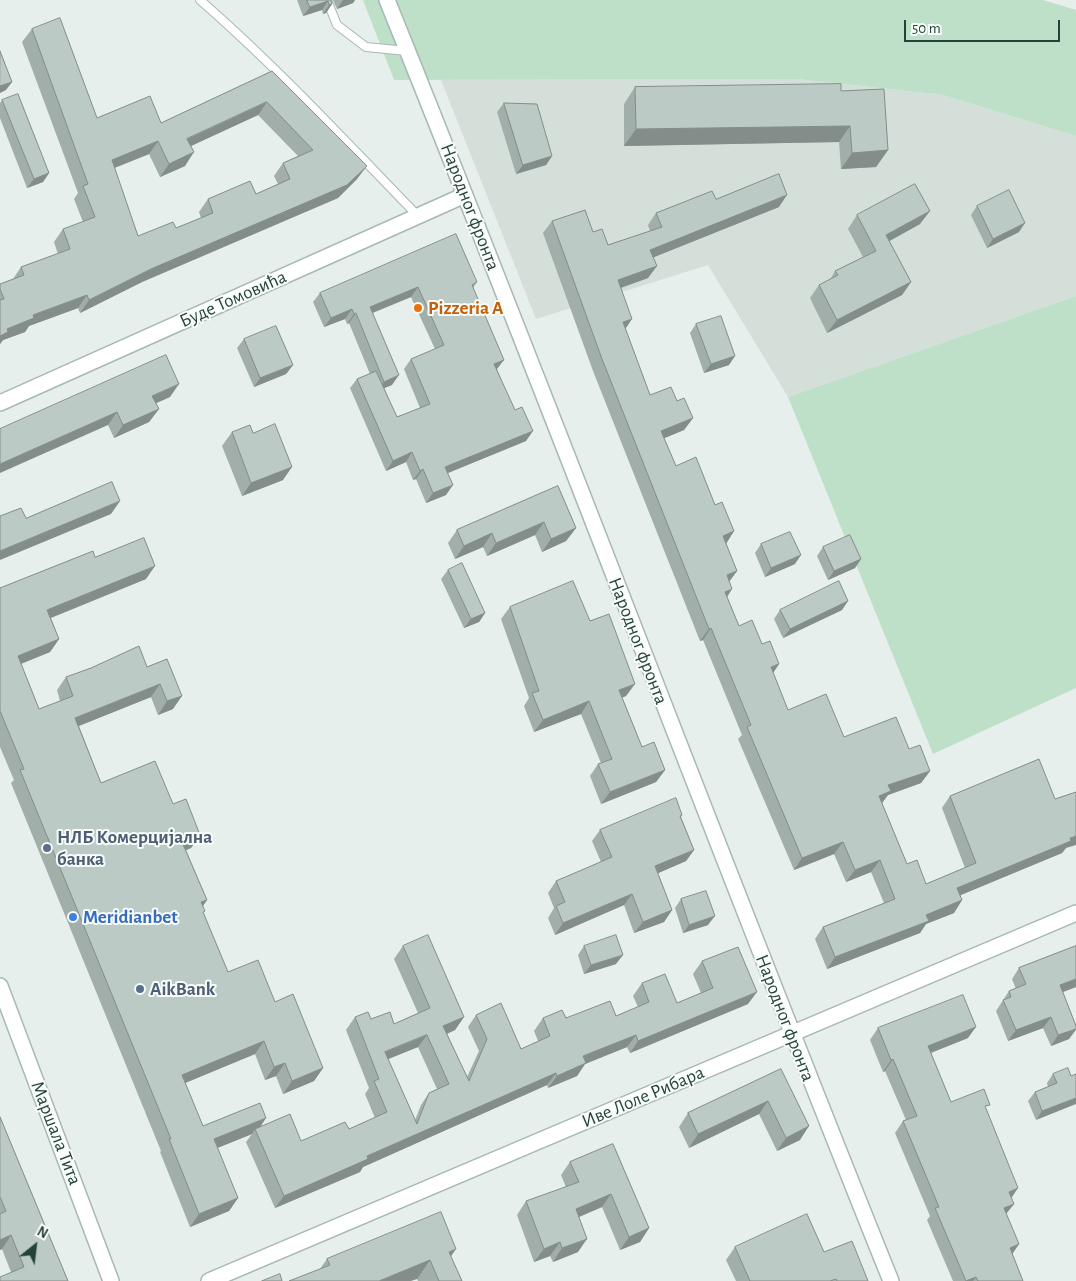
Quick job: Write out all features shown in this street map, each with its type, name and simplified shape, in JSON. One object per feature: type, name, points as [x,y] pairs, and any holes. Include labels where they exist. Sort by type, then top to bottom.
[{"type":"street","name":"Народног фронта","points":[[387,0],[465,194],[791,1034],[891,1281]]},
{"type":"street","name":"Буде Томовића","points":[[0,403],[465,194]]},
{"type":"street","name":"Иве Лоле Рибара","points":[[209,1281],[1076,913]]},
{"type":"street","name":"Маршала Тита","points":[[0,986],[111,1281]]},
{"type":"lane","points":[[200,0],[233,29],[325,119],[418,216]]},
{"type":"lane","points":[[327,0],[337,25],[366,47],[408,50]]},
{"type":"shaded area","points":[[798,79],[943,95],[1076,136],[1076,296],[788,397],[708,265],[536,319],[441,80]]},
{"type":"green space","points":[[363,0],[1043,0],[1076,10],[1076,136],[943,95],[798,79],[394,80]]},
{"type":"green space","points":[[1076,296],[1076,688],[933,754],[788,397]]},
{"type":"building","points":[[307,0],[331,0],[332,4],[329,5],[328,1],[310,7]]},
{"type":"building","points":[[60,18],[97,118],[150,96],[161,123],[272,71],[367,166],[347,185],[151,269],[89,300],[87,295],[33,315],[34,318],[7,329],[8,332],[0,336],[0,300],[4,299],[0,284],[24,275],[21,267],[70,249],[63,229],[95,217],[83,186],[88,184],[32,29]],"holes":[[[267,102],[313,150],[283,163],[290,179],[256,194],[250,181],[208,199],[213,213],[176,228],[173,222],[138,236],[112,160],[158,141],[169,164],[194,152],[187,139]]]},
{"type":"building","points":[[0,51],[12,82],[0,86]]},
{"type":"building","points":[[841,84],[841,91],[884,89],[888,150],[852,153],[850,126],[636,129],[635,87]]},
{"type":"building","points":[[18,94],[49,173],[34,179],[2,100]]},
{"type":"building","points":[[504,103],[537,104],[552,156],[523,165]]},
{"type":"building","points":[[779,174],[787,195],[650,250],[657,266],[618,280],[632,319],[623,322],[650,395],[671,387],[677,401],[684,398],[693,418],[661,431],[676,466],[696,457],[715,505],[722,502],[734,531],[723,536],[737,571],[727,575],[732,589],[725,592],[739,626],[752,620],[762,644],[770,641],[779,664],[771,667],[788,710],[826,694],[844,737],[896,717],[909,749],[920,745],[930,771],[888,785],[891,791],[879,796],[907,864],[917,860],[926,884],[976,863],[950,796],[1039,759],[1055,799],[1076,792],[1076,836],[1070,838],[1071,841],[957,888],[962,900],[926,915],[929,921],[835,957],[823,927],[895,899],[880,860],[855,870],[843,842],[802,858],[747,727],[751,725],[711,628],[709,629],[602,359],[552,221],[585,210],[593,232],[602,229],[608,245],[662,227],[656,213],[712,191],[716,199]]},
{"type":"building","points":[[915,184],[930,211],[886,235],[911,282],[837,320],[819,285],[838,275],[835,271],[876,251],[857,215]]},
{"type":"building","points":[[1009,190],[1025,223],[993,239],[977,206]]},
{"type":"building","points":[[456,234],[477,282],[472,285],[504,360],[494,364],[515,410],[522,407],[533,431],[445,467],[453,485],[433,493],[423,469],[420,471],[412,452],[393,461],[357,379],[376,371],[397,417],[430,404],[411,359],[444,345],[418,287],[370,307],[399,375],[384,382],[356,313],[354,314],[352,309],[331,318],[320,293]]},
{"type":"building","points":[[721,316],[735,356],[711,364],[696,324]]},
{"type":"building","points":[[276,326],[293,365],[260,378],[244,339]]},
{"type":"building","points":[[166,355],[179,384],[152,396],[159,409],[123,425],[117,412],[0,464],[0,429]]},
{"type":"building","points":[[275,424],[292,467],[251,483],[232,432],[250,425],[253,433]]},
{"type":"building","points":[[112,482],[120,501],[0,551],[0,516],[21,508],[26,518]]},
{"type":"building","points":[[558,486],[576,528],[551,539],[544,522],[496,543],[492,533],[464,546],[457,530]]},
{"type":"building","points":[[790,532],[801,555],[771,568],[761,544]]},
{"type":"building","points":[[850,535],[861,559],[834,571],[823,547]]},
{"type":"building","points":[[144,538],[155,566],[47,610],[59,639],[18,656],[39,709],[73,696],[66,677],[139,646],[147,667],[167,659],[182,696],[167,701],[160,684],[75,718],[101,783],[155,761],[173,804],[186,799],[200,835],[182,842],[207,900],[201,902],[205,911],[203,912],[228,972],[258,960],[275,1002],[293,994],[323,1068],[292,1081],[285,1063],[274,1067],[264,1041],[182,1075],[203,1126],[260,1103],[266,1118],[214,1139],[238,1198],[199,1214],[169,1139],[171,1139],[20,770],[24,769],[0,711],[0,588],[93,551],[95,557]]},
{"type":"building","points":[[462,563],[485,613],[471,619],[448,570]]},
{"type":"building","points":[[573,581],[590,621],[609,614],[635,684],[619,690],[642,747],[654,742],[665,770],[610,792],[598,764],[612,759],[589,701],[543,720],[532,693],[539,691],[510,607]]},
{"type":"building","points":[[839,581],[848,601],[790,629],[780,610]]},
{"type":"building","points":[[676,798],[682,815],[680,816],[694,850],[655,866],[672,910],[643,922],[632,894],[563,923],[556,906],[565,902],[556,881],[612,857],[600,830]]},
{"type":"building","points":[[706,891],[715,916],[689,925],[681,899]]},
{"type":"building","points":[[428,935],[464,1017],[443,1026],[469,1081],[487,1039],[476,1015],[501,1003],[521,1049],[550,1036],[543,1018],[562,1010],[566,1018],[610,1001],[616,1016],[649,1002],[642,983],[665,974],[677,1003],[713,988],[702,961],[738,947],[757,992],[638,1041],[636,1035],[583,1056],[586,1063],[557,1076],[556,1073],[367,1156],[368,1159],[284,1196],[255,1129],[290,1114],[301,1141],[345,1122],[349,1129],[387,1112],[374,1081],[379,1079],[355,1017],[368,1012],[371,1019],[390,1012],[394,1024],[430,1008],[403,946]],"holes":[[[427,1035],[449,1084],[429,1093],[417,1124],[385,1052]]]},
{"type":"building","points":[[616,935],[623,955],[591,965],[584,946]]},
{"type":"building","points":[[1076,946],[1076,979],[1060,985],[1076,1029],[1058,1035],[1051,1017],[1016,1030],[1003,1000],[1011,997],[1009,991],[1026,984],[1019,968]]},
{"type":"building","points":[[963,995],[976,1027],[928,1046],[951,1102],[984,1089],[990,1105],[985,1106],[1018,1188],[1009,1192],[1014,1204],[1004,1208],[1019,1244],[1010,1248],[1023,1281],[978,1281],[976,1277],[966,1281],[935,1208],[939,1207],[903,1121],[917,1116],[878,1028]]},
{"type":"building","points":[[1068,1068],[1071,1076],[1076,1074],[1076,1098],[1042,1111],[1035,1092],[1057,1083],[1053,1074]]},
{"type":"building","points":[[781,1069],[809,1126],[786,1138],[768,1101],[698,1134],[688,1113]]},
{"type":"building","points":[[0,1117],[68,1281],[0,1281],[0,1277],[24,1267],[11,1235],[0,1240],[0,1214],[6,1211],[0,1197]]},
{"type":"building","points":[[613,1144],[649,1228],[629,1237],[611,1194],[576,1209],[587,1239],[562,1248],[560,1242],[544,1249],[526,1201],[579,1182],[570,1162]]},
{"type":"building","points":[[441,1212],[456,1249],[449,1252],[462,1281],[439,1281],[430,1260],[379,1281],[289,1281],[330,1265],[327,1259]]},
{"type":"building","points":[[807,1214],[824,1252],[852,1241],[868,1281],[837,1281],[836,1279],[830,1281],[750,1281],[735,1247]]},
{"type":"building","points":[[280,1274],[282,1281],[262,1281]]},
{"type":"place","name":"Pizzeria A","points":[[418,308]]},
{"type":"place","name":"НЛБ Комерцијална банка","points":[[47,848]]},
{"type":"place","name":"Meridianbet","points":[[73,917]]},
{"type":"place","name":"AikBank","points":[[140,989]]}]
